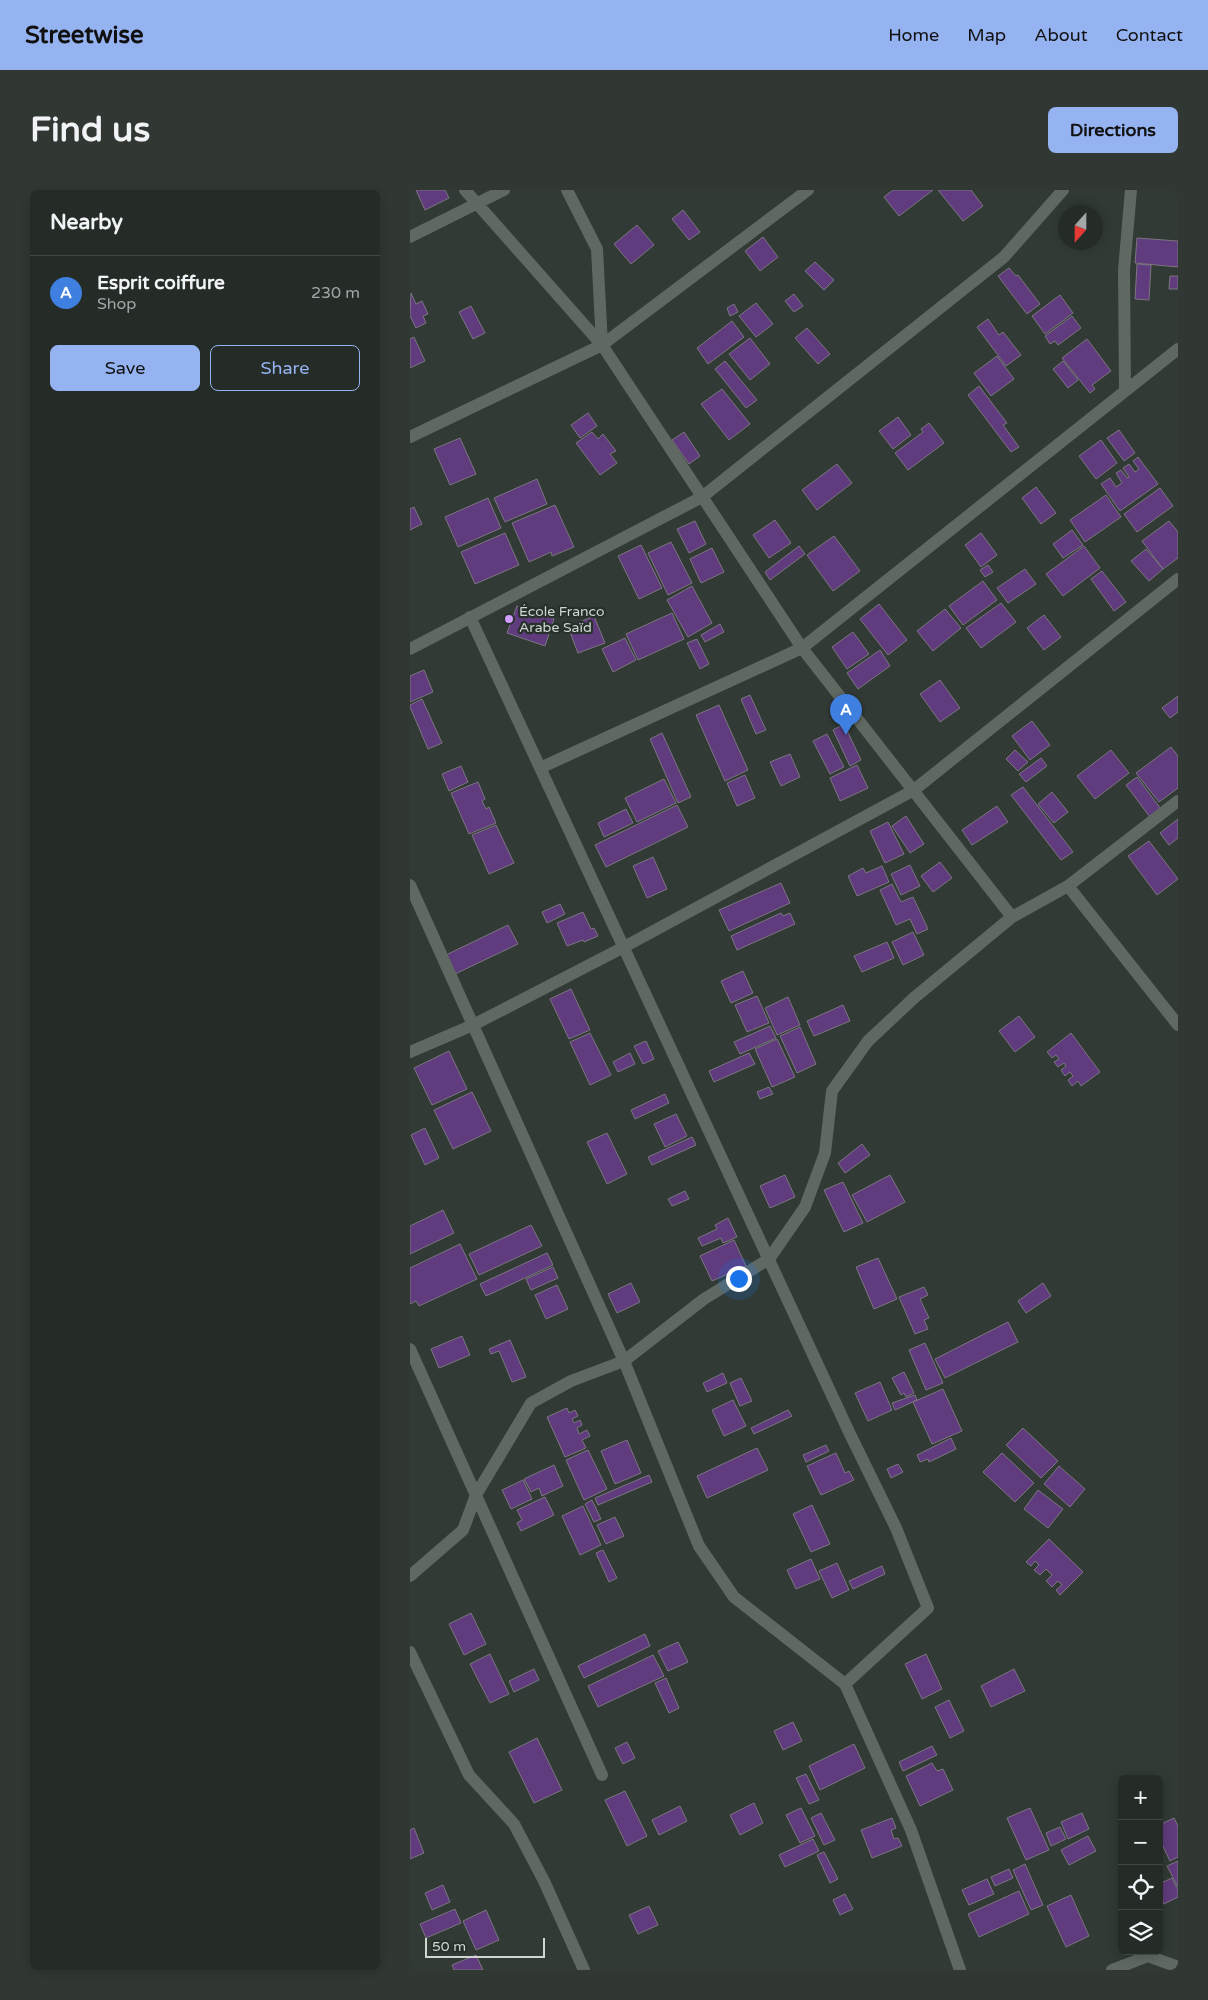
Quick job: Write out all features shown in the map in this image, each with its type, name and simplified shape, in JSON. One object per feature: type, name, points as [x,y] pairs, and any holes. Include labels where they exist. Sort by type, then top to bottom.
[{"type":"street","points":[[465,190],[602,345],[802,648],[1012,917]]},
{"type":"street","points":[[410,237],[504,190]]},
{"type":"street","points":[[567,190],[597,250],[602,345]]},
{"type":"street","points":[[410,437],[602,345],[808,190]]},
{"type":"street","points":[[410,648],[702,497],[1004,257],[1062,190]]},
{"type":"street","points":[[1125,391],[1124,270],[1131,190]]},
{"type":"street","points":[[540,768],[802,648],[1178,350]]},
{"type":"street","points":[[410,1052],[473,1025],[624,947],[914,790],[1178,579]]},
{"type":"street","points":[[470,617],[896,1528],[928,1608],[845,1684]]},
{"type":"street","points":[[410,1576],[463,1530],[476,1495],[531,1403],[571,1381],[624,1360],[704,1299],[769,1259],[804,1208],[825,1154],[832,1091],[868,1042],[914,997],[1012,917],[1068,886],[1178,801]]},
{"type":"street","points":[[410,885],[624,1360],[699,1546],[734,1597],[845,1684],[911,1830],[960,1970]]},
{"type":"street","points":[[1068,886],[1178,1025]]},
{"type":"street","points":[[410,1350],[602,1775]]},
{"type":"street","points":[[410,1652],[469,1775],[514,1824],[544,1881],[584,1970]]},
{"type":"street","points":[[1112,1970],[1148,1956],[1178,1967]]},
{"type":"building","points":[[416,190],[445,190],[449,198],[425,210]]},
{"type":"building","points":[[893,190],[933,190],[899,216],[884,197]]},
{"type":"building","points":[[938,190],[971,190],[983,206],[963,221]]},
{"type":"building","points":[[683,210],[700,232],[689,240],[672,219]]},
{"type":"building","points":[[637,225],[654,245],[631,264],[614,244]]},
{"type":"building","points":[[763,237],[778,257],[760,271],[745,251]]},
{"type":"building","points":[[1137,238],[1178,241],[1178,267],[1135,263]]},
{"type":"building","points":[[815,262],[834,280],[824,290],[805,271]]},
{"type":"building","points":[[1137,264],[1151,265],[1149,300],[1135,299]]},
{"type":"building","points":[[1009,268],[1016,276],[1018,275],[1040,304],[1027,314],[998,276]]},
{"type":"building","points":[[1170,276],[1178,276],[1178,289],[1169,289]]},
{"type":"building","points":[[411,293],[416,304],[422,301],[428,314],[423,316],[426,323],[416,328],[410,316]]},
{"type":"building","points":[[794,294],[803,306],[794,312],[785,301]]},
{"type":"building","points":[[1060,295],[1073,313],[1045,334],[1032,316]]},
{"type":"building","points":[[756,303],[773,324],[756,337],[739,316]]},
{"type":"building","points":[[734,304],[738,312],[730,316],[727,308]]},
{"type":"building","points":[[471,306],[485,333],[473,339],[459,312]]},
{"type":"building","points":[[1072,316],[1081,328],[1058,345],[1055,341],[1050,344],[1045,336]]},
{"type":"building","points":[[988,319],[999,335],[1003,332],[1021,355],[1006,366],[977,327]]},
{"type":"building","points":[[732,321],[744,337],[708,364],[697,348]]},
{"type":"building","points":[[807,328],[830,354],[818,364],[795,338]]},
{"type":"building","points":[[414,337],[425,361],[410,368],[410,339]]},
{"type":"building","points":[[750,338],[770,364],[750,380],[729,354]]},
{"type":"building","points":[[1087,339],[1111,371],[1092,385],[1095,389],[1090,393],[1062,358]]},
{"type":"building","points":[[997,356],[1014,379],[991,396],[974,373]]},
{"type":"building","points":[[725,361],[757,400],[746,408],[715,369]]},
{"type":"building","points":[[1063,361],[1078,380],[1068,388],[1053,369]]},
{"type":"building","points":[[979,386],[1007,423],[1003,425],[1019,447],[1011,452],[968,395]]},
{"type":"building","points":[[722,389],[750,424],[729,440],[701,404]]},
{"type":"building","points":[[588,413],[597,426],[580,438],[571,425]]},
{"type":"building","points":[[898,417],[911,435],[893,449],[879,431]]},
{"type":"building","points":[[929,423],[944,443],[908,470],[895,453],[923,432],[921,429]]},
{"type":"building","points":[[1119,430],[1135,453],[1124,461],[1107,438]]},
{"type":"building","points":[[592,432],[598,439],[603,434],[616,451],[610,454],[617,463],[600,475],[576,443]]},
{"type":"building","points":[[684,432],[700,456],[689,464],[672,440]]},
{"type":"building","points":[[460,438],[476,474],[450,485],[434,449]]},
{"type":"building","points":[[1101,440],[1117,463],[1096,479],[1079,456]]},
{"type":"building","points":[[1138,457],[1158,484],[1120,511],[1101,484],[1110,478],[1116,487],[1122,483],[1116,473],[1121,470],[1127,478],[1129,477],[1123,468],[1129,464],[1135,472],[1139,469],[1133,461]]},
{"type":"building","points":[[837,464],[852,483],[817,510],[802,490]]},
{"type":"building","points":[[537,479],[547,504],[505,522],[494,498]]},
{"type":"building","points":[[1036,487],[1056,513],[1041,524],[1022,498]]},
{"type":"building","points":[[1160,488],[1173,506],[1137,532],[1124,514]]},
{"type":"building","points":[[1106,495],[1121,517],[1085,542],[1070,520]]},
{"type":"building","points":[[488,498],[501,528],[458,547],[445,517]]},
{"type":"building","points":[[555,505],[574,547],[552,556],[551,552],[529,562],[512,523]]},
{"type":"building","points":[[414,507],[422,524],[410,530],[410,509]]},
{"type":"building","points":[[775,520],[791,543],[769,558],[753,535]]},
{"type":"building","points":[[695,521],[706,544],[689,553],[677,529]]},
{"type":"building","points":[[1169,521],[1178,532],[1178,558],[1163,569],[1142,541]]},
{"type":"building","points":[[1072,530],[1083,545],[1063,558],[1053,544]]},
{"type":"building","points":[[505,533],[519,565],[475,584],[461,552]]},
{"type":"building","points":[[981,533],[997,555],[981,567],[965,545]]},
{"type":"building","points":[[834,536],[860,571],[833,591],[807,555]]},
{"type":"building","points":[[671,542],[692,583],[668,595],[648,553]]},
{"type":"building","points":[[641,545],[662,588],[639,599],[618,556]]},
{"type":"building","points":[[799,546],[805,554],[770,580],[765,572]]},
{"type":"building","points":[[1084,546],[1100,568],[1063,596],[1046,574]]},
{"type":"building","points":[[712,548],[724,572],[701,583],[690,559]]},
{"type":"building","points":[[1146,549],[1163,569],[1149,581],[1131,561]]},
{"type":"building","points":[[988,565],[993,572],[985,577],[980,570]]},
{"type":"building","points":[[1025,569],[1036,584],[1008,603],[997,588]]},
{"type":"building","points":[[1102,571],[1126,602],[1114,611],[1091,579]]},
{"type":"building","points":[[983,581],[997,600],[963,625],[949,606]]},
{"type":"building","points":[[692,586],[712,623],[688,637],[667,600]]},
{"type":"building","points":[[1001,603],[1016,622],[981,648],[966,628]]},
{"type":"building","points":[[879,604],[907,640],[888,655],[860,619]]},
{"type":"building","points":[[517,606],[554,619],[545,646],[507,633]]},
{"type":"building","points":[[945,609],[961,628],[933,651],[917,631]]},
{"type":"building","points":[[672,613],[684,639],[638,660],[626,634]]},
{"type":"building","points":[[1044,615],[1061,637],[1044,650],[1027,628]]},
{"type":"building","points":[[594,616],[605,643],[578,653],[568,627]]},
{"type":"building","points":[[720,624],[724,632],[705,642],[701,635]]},
{"type":"building","points":[[853,632],[869,654],[847,669],[832,647]]},
{"type":"building","points":[[625,638],[636,660],[613,672],[602,649]]},
{"type":"building","points":[[697,639],[709,664],[700,669],[687,643]]},
{"type":"building","points":[[880,650],[890,666],[858,689],[847,673]]},
{"type":"building","points":[[424,670],[433,692],[410,702],[410,676]]},
{"type":"building","points":[[940,680],[960,708],[940,722],[920,694]]},
{"type":"building","points":[[750,695],[766,730],[756,734],[741,699]]},
{"type":"building","points":[[1178,696],[1178,712],[1170,718],[1162,708]]},
{"type":"building","points":[[422,699],[442,743],[428,749],[410,707],[410,705]]},
{"type":"building","points":[[719,705],[748,770],[725,781],[696,715]]},
{"type":"building","points":[[1032,721],[1050,745],[1030,760],[1012,736]]},
{"type":"building","points":[[844,724],[861,760],[850,766],[833,730]]},
{"type":"building","points":[[662,733],[691,797],[678,803],[650,739]]},
{"type":"building","points":[[827,734],[844,767],[830,774],[813,741]]},
{"type":"building","points":[[1171,747],[1178,756],[1178,788],[1159,802],[1136,773]]},
{"type":"building","points":[[1015,750],[1028,762],[1018,771],[1006,759]]},
{"type":"building","points":[[1111,750],[1129,773],[1095,799],[1077,776]]},
{"type":"building","points":[[790,754],[800,777],[781,786],[770,762]]},
{"type":"building","points":[[1041,758],[1047,766],[1026,782],[1019,774]]},
{"type":"building","points":[[857,765],[868,788],[840,801],[830,778]]},
{"type":"building","points":[[461,766],[468,782],[449,791],[442,774]]},
{"type":"building","points":[[745,775],[755,798],[737,806],[727,783]]},
{"type":"building","points":[[1137,777],[1161,809],[1150,817],[1126,785]]},
{"type":"building","points":[[664,779],[676,803],[637,822],[625,798]]},
{"type":"building","points":[[478,782],[485,799],[482,801],[486,809],[489,807],[496,823],[469,834],[451,793]]},
{"type":"building","points":[[1023,787],[1073,852],[1061,860],[1011,795]]},
{"type":"building","points":[[1052,792],[1068,812],[1054,823],[1038,804]]},
{"type":"building","points":[[677,805],[688,827],[606,867],[595,845]]},
{"type":"building","points":[[997,806],[1008,822],[972,845],[962,830]]},
{"type":"building","points":[[626,809],[633,823],[604,837],[598,823]]},
{"type":"building","points":[[906,816],[924,844],[910,853],[892,826]]},
{"type":"building","points":[[1178,819],[1178,838],[1169,845],[1160,833]]},
{"type":"building","points":[[888,822],[904,854],[885,863],[870,831]]},
{"type":"building","points":[[496,825],[514,863],[489,874],[472,835]]},
{"type":"building","points":[[1149,841],[1178,879],[1157,895],[1128,856]]},
{"type":"building","points":[[653,857],[667,889],[647,898],[633,866]]},
{"type":"building","points":[[940,862],[952,878],[933,892],[921,876]]},
{"type":"building","points":[[910,865],[920,886],[901,895],[891,874]]},
{"type":"building","points":[[882,866],[889,882],[857,896],[848,876],[863,868],[866,873]]},
{"type":"building","points":[[781,883],[790,903],[729,931],[719,910]]},
{"type":"building","points":[[892,884],[901,902],[913,897],[928,929],[917,934],[910,919],[896,925],[880,890]]},
{"type":"building","points":[[560,904],[565,914],[547,923],[542,912]]},
{"type":"building","points":[[583,912],[591,929],[594,928],[598,936],[567,946],[557,923]]},
{"type":"building","points":[[781,913],[783,916],[790,913],[795,924],[737,950],[731,936]]},
{"type":"building","points":[[508,925],[518,944],[455,974],[446,955]]},
{"type":"building","points":[[913,932],[924,955],[903,965],[892,942]]},
{"type":"building","points":[[887,942],[894,958],[862,972],[854,956]]},
{"type":"building","points":[[743,971],[753,993],[731,1003],[721,981]]},
{"type":"building","points":[[571,989],[590,1030],[569,1039],[550,999]]},
{"type":"building","points":[[757,996],[769,1023],[747,1032],[735,1005]]},
{"type":"building","points":[[788,997],[800,1025],[777,1035],[765,1008]]},
{"type":"building","points":[[843,1005],[850,1021],[814,1036],[807,1021]]},
{"type":"building","points":[[1019,1016],[1035,1037],[1015,1052],[999,1031]]},
{"type":"building","points":[[770,1026],[776,1038],[740,1054],[734,1042]]},
{"type":"building","points":[[800,1027],[816,1064],[797,1073],[780,1036]]},
{"type":"building","points":[[590,1033],[611,1075],[590,1085],[570,1042]]},
{"type":"building","points":[[1071,1033],[1100,1072],[1081,1086],[1078,1081],[1072,1086],[1068,1080],[1073,1076],[1070,1072],[1065,1076],[1061,1070],[1066,1066],[1064,1063],[1058,1067],[1054,1062],[1059,1059],[1056,1055],[1052,1058],[1047,1052]]},
{"type":"building","points":[[777,1039],[795,1077],[772,1087],[755,1049]]},
{"type":"building","points":[[646,1041],[654,1059],[643,1064],[634,1046]]},
{"type":"building","points":[[449,1051],[467,1089],[432,1105],[414,1068]]},
{"type":"building","points":[[630,1053],[635,1064],[618,1072],[613,1062]]},
{"type":"building","points":[[749,1053],[755,1064],[714,1082],[709,1071]]},
{"type":"building","points":[[769,1087],[773,1094],[760,1099],[757,1092]]},
{"type":"building","points":[[472,1092],[491,1131],[453,1149],[434,1110]]},
{"type":"building","points":[[665,1094],[669,1103],[635,1119],[631,1110]]},
{"type":"building","points":[[676,1114],[687,1136],[665,1147],[654,1124]]},
{"type":"building","points":[[425,1128],[439,1158],[425,1165],[411,1135]]},
{"type":"building","points":[[607,1133],[627,1174],[607,1184],[587,1142]]},
{"type":"building","points":[[692,1137],[696,1145],[652,1165],[648,1157]]},
{"type":"building","points":[[862,1144],[870,1155],[845,1173],[838,1163]]},
{"type":"building","points":[[785,1175],[795,1197],[770,1208],[760,1186]]},
{"type":"building","points":[[890,1175],[905,1202],[867,1222],[852,1195]]},
{"type":"building","points":[[843,1182],[863,1223],[844,1232],[824,1190]]},
{"type":"building","points":[[685,1191],[689,1199],[672,1206],[668,1199]]},
{"type":"building","points":[[443,1210],[454,1233],[410,1254],[410,1226]]},
{"type":"building","points":[[728,1218],[737,1237],[723,1243],[721,1238],[702,1246],[698,1238],[717,1229],[715,1225]]},
{"type":"building","points":[[531,1225],[542,1246],[479,1275],[469,1254]]},
{"type":"building","points":[[734,1240],[746,1266],[712,1281],[700,1256]]},
{"type":"building","points":[[460,1244],[477,1279],[419,1306],[416,1301],[410,1304],[410,1268]]},
{"type":"building","points":[[547,1253],[553,1265],[486,1296],[480,1284]]},
{"type":"building","points":[[878,1258],[897,1299],[874,1309],[856,1267]]},
{"type":"building","points":[[553,1267],[558,1278],[531,1290],[526,1279]]},
{"type":"building","points":[[631,1283],[640,1302],[617,1313],[608,1294]]},
{"type":"building","points":[[1043,1283],[1051,1296],[1026,1313],[1018,1301]]},
{"type":"building","points":[[557,1285],[568,1309],[546,1319],[535,1295]]},
{"type":"building","points":[[924,1287],[928,1295],[920,1299],[929,1318],[924,1320],[928,1329],[915,1334],[899,1297]]},
{"type":"building","points":[[1008,1322],[1018,1342],[945,1378],[935,1359]]},
{"type":"building","points":[[462,1336],[470,1355],[439,1368],[431,1349]]},
{"type":"building","points":[[510,1340],[526,1377],[512,1382],[499,1351],[491,1354],[489,1349]]},
{"type":"building","points":[[925,1343],[943,1383],[926,1390],[909,1350]]},
{"type":"building","points":[[904,1372],[914,1393],[906,1397],[904,1393],[901,1395],[892,1378]]},
{"type":"building","points":[[723,1373],[727,1383],[707,1392],[703,1383]]},
{"type":"building","points":[[741,1378],[752,1401],[740,1406],[730,1383]]},
{"type":"building","points":[[880,1382],[892,1410],[868,1421],[855,1393]]},
{"type":"building","points":[[943,1389],[962,1431],[932,1444],[913,1402]]},
{"type":"building","points":[[915,1395],[917,1400],[895,1410],[892,1403]]},
{"type":"building","points":[[733,1400],[746,1426],[724,1436],[712,1410]]},
{"type":"building","points":[[567,1408],[569,1413],[575,1410],[578,1416],[572,1419],[574,1423],[580,1420],[582,1425],[577,1428],[579,1434],[587,1430],[590,1436],[582,1440],[586,1448],[565,1457],[547,1417]]},
{"type":"building","points":[[788,1410],[792,1416],[754,1434],[751,1428]]},
{"type":"building","points":[[1023,1428],[1058,1461],[1041,1478],[1006,1445]]},
{"type":"building","points":[[951,1438],[956,1449],[929,1462],[928,1459],[920,1462],[917,1455]]},
{"type":"building","points":[[627,1440],[641,1473],[615,1484],[601,1451]]},
{"type":"building","points":[[826,1445],[829,1451],[806,1462],[803,1455]]},
{"type":"building","points":[[757,1448],[768,1470],[707,1498],[697,1476]]},
{"type":"building","points":[[588,1450],[607,1489],[584,1500],[566,1460]]},
{"type":"building","points":[[836,1453],[845,1473],[849,1471],[854,1480],[821,1495],[807,1466]]},
{"type":"building","points":[[1002,1453],[1034,1483],[1015,1502],[983,1472]]},
{"type":"building","points":[[898,1464],[903,1472],[891,1478],[887,1469]]},
{"type":"building","points":[[554,1465],[563,1486],[542,1496],[539,1488],[531,1492],[524,1479]]},
{"type":"building","points":[[1059,1466],[1085,1489],[1070,1507],[1044,1484]]},
{"type":"building","points":[[649,1475],[652,1482],[598,1505],[595,1498]]},
{"type":"building","points":[[523,1480],[532,1499],[511,1509],[502,1490]]},
{"type":"building","points":[[1038,1490],[1063,1509],[1048,1528],[1024,1509]]},
{"type":"building","points":[[545,1497],[554,1515],[521,1531],[517,1523],[522,1520],[517,1510]]},
{"type":"building","points":[[592,1500],[601,1519],[594,1522],[585,1504]]},
{"type":"building","points":[[812,1505],[830,1544],[811,1552],[793,1514]]},
{"type":"building","points":[[583,1506],[601,1545],[580,1555],[562,1516]]},
{"type":"building","points":[[615,1517],[624,1536],[606,1544],[597,1525]]},
{"type":"building","points":[[1049,1539],[1083,1572],[1060,1595],[1056,1590],[1062,1585],[1058,1581],[1052,1587],[1046,1581],[1052,1575],[1046,1569],[1040,1575],[1034,1570],[1039,1565],[1035,1561],[1031,1566],[1026,1562]]},
{"type":"building","points":[[603,1550],[617,1578],[609,1582],[596,1553]]},
{"type":"building","points":[[811,1559],[820,1579],[796,1589],[787,1570]]},
{"type":"building","points":[[837,1563],[849,1590],[832,1598],[819,1571]]},
{"type":"building","points":[[882,1566],[885,1574],[853,1589],[849,1581]]},
{"type":"building","points":[[471,1613],[486,1644],[464,1655],[449,1624]]},
{"type":"building","points":[[645,1634],[650,1646],[584,1678],[578,1666]]},
{"type":"building","points":[[678,1642],[688,1662],[668,1671],[658,1651]]},
{"type":"building","points":[[490,1654],[509,1694],[490,1703],[470,1664]]},
{"type":"building","points":[[926,1654],[942,1689],[922,1699],[905,1664]]},
{"type":"building","points":[[653,1655],[664,1676],[598,1707],[588,1686]]},
{"type":"building","points":[[534,1669],[539,1680],[514,1692],[509,1681]]},
{"type":"building","points":[[1014,1669],[1025,1691],[991,1707],[981,1686]]},
{"type":"building","points":[[666,1678],[679,1708],[669,1713],[655,1683]]},
{"type":"building","points":[[949,1700],[964,1731],[950,1738],[935,1707]]},
{"type":"building","points":[[793,1722],[802,1741],[783,1750],[774,1731]]},
{"type":"building","points":[[537,1738],[562,1790],[534,1803],[509,1752]]},
{"type":"building","points":[[627,1742],[635,1758],[623,1764],[615,1748]]},
{"type":"building","points":[[854,1744],[865,1768],[820,1790],[809,1766]]},
{"type":"building","points":[[932,1746],[937,1755],[903,1771],[899,1762]]},
{"type":"building","points":[[932,1763],[937,1771],[943,1769],[953,1790],[920,1806],[906,1776]]},
{"type":"building","points":[[806,1774],[819,1800],[809,1804],[796,1778]]},
{"type":"building","points":[[625,1791],[647,1836],[627,1846],[605,1800]]},
{"type":"building","points":[[754,1803],[763,1823],[740,1835],[730,1815]]},
{"type":"building","points":[[680,1806],[687,1821],[659,1835],[652,1820]]},
{"type":"building","points":[[801,1808],[815,1836],[800,1843],[786,1815]]},
{"type":"building","points":[[1030,1808],[1049,1850],[1026,1860],[1007,1818]]},
{"type":"building","points":[[821,1813],[835,1840],[824,1845],[811,1818]]},
{"type":"building","points":[[1082,1813],[1089,1829],[1068,1839],[1061,1822]]},
{"type":"building","points":[[892,1818],[896,1828],[891,1830],[894,1839],[898,1838],[902,1846],[872,1858],[861,1830]]},
{"type":"building","points":[[1174,1818],[1178,1826],[1178,1857],[1170,1861],[1163,1846],[1163,1823]]},
{"type":"building","points":[[1060,1827],[1066,1839],[1051,1846],[1046,1833]]},
{"type":"building","points":[[414,1828],[424,1853],[410,1859],[410,1830]]},
{"type":"building","points":[[1088,1836],[1096,1851],[1069,1865],[1061,1850]]},
{"type":"building","points":[[813,1839],[819,1851],[785,1867],[779,1855]]},
{"type":"building","points":[[824,1852],[838,1879],[830,1883],[817,1855]]},
{"type":"building","points":[[1178,1861],[1178,1887],[1167,1866]]},
{"type":"building","points":[[1025,1864],[1043,1905],[1031,1910],[1013,1870]]},
{"type":"building","points":[[1009,1869],[1013,1878],[995,1886],[991,1877]]},
{"type":"building","points":[[1172,1878],[1178,1890],[1178,1897],[1164,1904],[1163,1902],[1163,1882]]},
{"type":"building","points":[[987,1879],[994,1894],[969,1905],[962,1890]]},
{"type":"building","points":[[443,1885],[450,1902],[432,1910],[425,1893]]},
{"type":"building","points":[[1019,1891],[1029,1914],[979,1937],[968,1914]]},
{"type":"building","points":[[845,1894],[853,1909],[840,1915],[833,1900]]},
{"type":"building","points":[[1071,1895],[1089,1936],[1066,1947],[1047,1906]]},
{"type":"building","points":[[649,1906],[658,1925],[638,1934],[629,1915]]},
{"type":"building","points":[[455,1909],[461,1923],[426,1938],[420,1924]]},
{"type":"building","points":[[486,1910],[499,1940],[476,1950],[463,1921]]},
{"type":"building","points":[[476,1955],[483,1970],[454,1970],[452,1965]]},
{"type":"place","name":"École Franco Arabe Saïd","points":[[509,619]]},
{"type":"place","name":"Esprit coiffure","points":[[846,735]]}]
